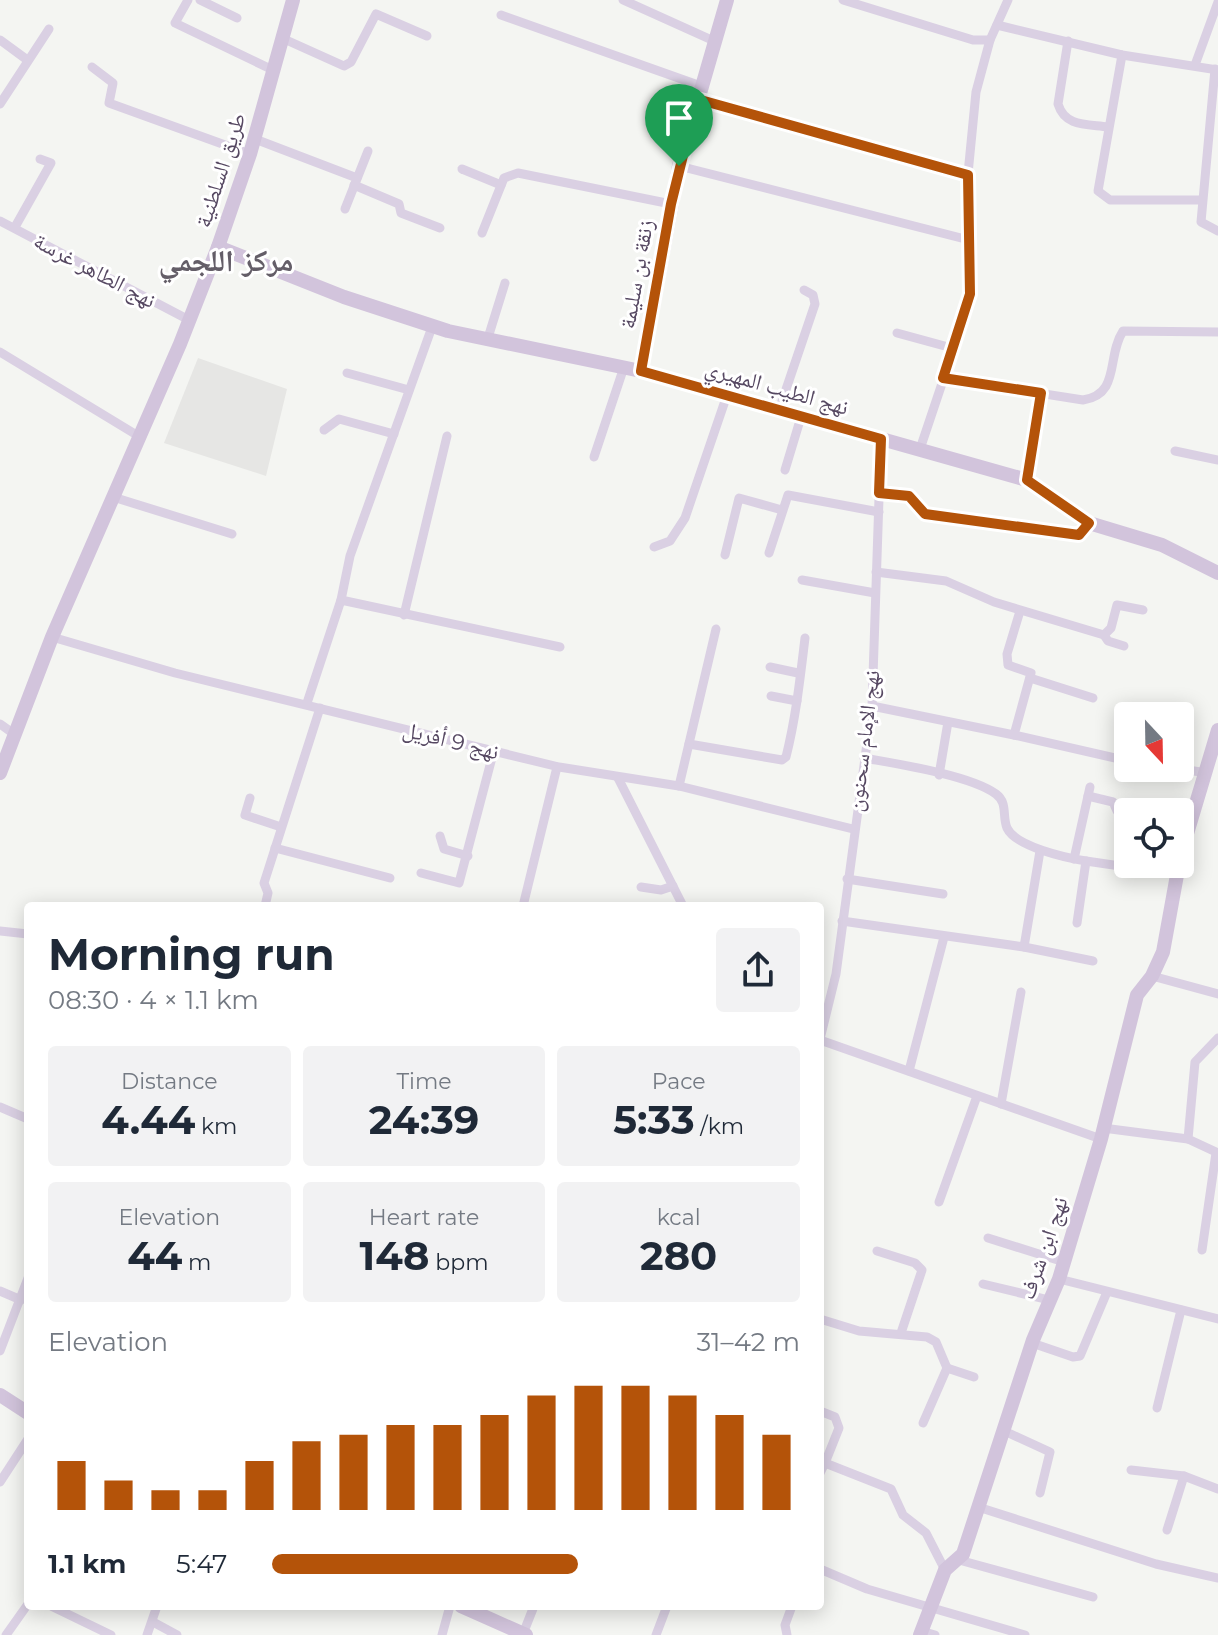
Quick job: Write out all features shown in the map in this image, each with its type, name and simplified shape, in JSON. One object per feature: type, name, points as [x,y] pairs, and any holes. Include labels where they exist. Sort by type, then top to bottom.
[{"type":"street","points":[[188,0],[175,23],[275,71]]},
{"type":"street","points":[[200,0],[237,18]]},
{"type":"street","name":"طريق السلطنية","points":[[52,637],[140,437],[218,247],[275,71],[293,0]]},
{"type":"street","points":[[623,0],[714,41]]},
{"type":"street","name":"زنقة بن سليمة","points":[[641,371],[679,166],[727,0]]},
{"type":"street","points":[[843,0],[973,40],[990,40]]},
{"type":"street","points":[[920,449],[969,303],[968,175],[976,92],[990,40],[1008,0]]},
{"type":"street","points":[[1195,65],[1218,2]]},
{"type":"street","points":[[284,39],[344,66],[351,62],[376,14],[427,36]]},
{"type":"street","points":[[501,15],[699,93],[968,175]]},
{"type":"street","points":[[997,25],[1122,55],[1216,69],[1207,130],[1201,222],[1218,231]]},
{"type":"street","points":[[0,104],[26,59],[49,29]]},
{"type":"street","points":[[0,40],[26,59]]},
{"type":"street","points":[[1068,41],[1058,104],[1061,112],[1069,121],[1108,127]]},
{"type":"street","points":[[1122,55],[1098,191],[1110,200],[1201,200]]},
{"type":"street","points":[[92,67],[113,83],[109,103],[252,146],[356,182],[399,204],[401,213],[440,228]]},
{"type":"street","points":[[1207,130],[1218,134]]},
{"type":"street","points":[[345,209],[368,151]]},
{"type":"street","points":[[15,227],[51,163],[40,159]]},
{"type":"street","points":[[679,166],[969,240]]},
{"type":"street","points":[[462,169],[501,185]]},
{"type":"street","points":[[482,233],[504,178],[518,173],[671,204]]},
{"type":"street","name":"نهج الطاهر غرسة","points":[[0,221],[189,320]]},
{"type":"street","name":"نهج الطيب المهيري","points":[[218,247],[344,297],[432,327],[641,371],[1027,480],[1089,523],[1162,545],[1218,573]]},
{"type":"street","points":[[487,341],[505,283]]},
{"type":"street","points":[[779,410],[815,304],[813,295],[804,290]]},
{"type":"street","points":[[307,703],[341,600],[350,556],[432,327]]},
{"type":"street","points":[[943,378],[1083,400],[1103,394],[1119,338],[1129,329],[1218,332]]},
{"type":"street","points":[[897,333],[952,348]]},
{"type":"street","points":[[0,352],[140,437]]},
{"type":"street","points":[[594,457],[624,367]]},
{"type":"street","points":[[347,373],[409,390]]},
{"type":"street","points":[[1027,480],[1041,393]]},
{"type":"street","points":[[654,547],[670,541],[685,518],[727,395]]},
{"type":"street","points":[[785,470],[801,417]]},
{"type":"street","points":[[324,430],[332,421],[339,419],[394,434]]},
{"type":"street","points":[[404,615],[447,436]]},
{"type":"street","name":"نهج الإمام سحنون","points":[[824,1024],[836,974],[853,829],[872,706],[881,439]]},
{"type":"street","points":[[1175,451],[1218,460]]},
{"type":"street","points":[[879,493],[909,496],[925,514],[1079,535],[1089,523]]},
{"type":"street","points":[[769,553],[788,495],[796,494],[879,512]]},
{"type":"street","points":[[113,497],[232,534]]},
{"type":"street","points":[[725,555],[739,498],[782,510]]},
{"type":"street","points":[[876,572],[946,581],[1020,611],[1104,635],[1108,641],[1124,646]]},
{"type":"street","points":[[802,580],[875,593]]},
{"type":"street","points":[[341,600],[560,647]]},
{"type":"street","points":[[1104,635],[1111,628],[1117,605],[1143,610]]},
{"type":"street","points":[[1014,735],[1031,673],[1008,665],[1007,654],[1020,611]]},
{"type":"street","points":[[679,786],[716,629]]},
{"type":"street","points":[[0,773],[52,637]]},
{"type":"street","name":"نهج 9 أفريل","points":[[52,637],[175,673],[307,703],[557,767],[679,786],[853,829]]},
{"type":"street","points":[[689,744],[782,760],[786,757],[795,721],[798,673],[805,638]]},
{"type":"street","points":[[770,667],[798,673]]},
{"type":"street","points":[[1030,678],[1093,698]]},
{"type":"street","points":[[771,696],[797,701]]},
{"type":"street","points":[[872,706],[1114,758]]},
{"type":"street","points":[[266,902],[268,893],[264,883],[320,708]]},
{"type":"street","points":[[939,775],[948,722]]},
{"type":"street","points":[[0,724],[14,734]]},
{"type":"street","points":[[1194,813],[1218,730]]},
{"type":"street","points":[[421,873],[459,883],[494,750]]},
{"type":"street","points":[[864,758],[939,775],[995,793],[1005,807],[1008,829],[1040,851],[1114,865]]},
{"type":"street","points":[[524,902],[557,767]]},
{"type":"street","points":[[1194,771],[1207,773]]},
{"type":"street","points":[[618,778],[681,902]]},
{"type":"street","points":[[1074,859],[1089,792],[1114,804]]},
{"type":"street","points":[[250,798],[245,815],[281,827]]},
{"type":"street","points":[[440,836],[444,849],[468,856]]},
{"type":"street","points":[[275,848],[390,878]]},
{"type":"street","points":[[1024,947],[1040,851]]},
{"type":"street","points":[[1077,923],[1086,861]]},
{"type":"street","name":"نهج ابن شرف","points":[[959,1560],[1032,1343],[1059,1279],[1102,1134],[1137,995],[1152,976],[1163,952],[1176,878]]},
{"type":"street","points":[[847,879],[943,894]]},
{"type":"street","points":[[641,887],[661,890],[673,886]]},
{"type":"street","points":[[842,921],[1024,947],[1093,961]]},
{"type":"street","points":[[0,931],[24,934]]},
{"type":"street","points":[[909,1071],[944,937]]},
{"type":"street","points":[[1152,976],[1218,994]]},
{"type":"street","points":[[1001,1104],[1021,992]]},
{"type":"street","points":[[1188,1139],[1195,1062],[1218,1038]]},
{"type":"street","points":[[824,1041],[1001,1104],[1102,1134],[1188,1139],[1217,1153],[1202,1250]]},
{"type":"street","points":[[939,1202],[977,1096]]},
{"type":"street","points":[[0,1107],[24,1117]]},
{"type":"street","points":[[988,1238],[1064,1262]]},
{"type":"street","points":[[877,1251],[915,1263],[922,1270],[901,1333]]},
{"type":"street","points":[[1059,1279],[1218,1319]]},
{"type":"street","points":[[983,1284],[1049,1300]]},
{"type":"street","points":[[0,1291],[21,1300]]},
{"type":"street","points":[[0,1351],[24,1291]]},
{"type":"street","points":[[1032,1343],[1073,1357],[1080,1356],[1107,1292]]},
{"type":"street","points":[[1157,1408],[1181,1310]]},
{"type":"street","points":[[824,1320],[859,1331],[901,1333],[932,1339],[947,1368],[974,1377]]},
{"type":"street","points":[[923,1423],[947,1368]]},
{"type":"street","points":[[0,1395],[24,1410]]},
{"type":"street","points":[[824,1413],[835,1417],[839,1428],[825,1463],[891,1489],[903,1515],[926,1533],[945,1570]]},
{"type":"street","points":[[1002,1430],[1050,1452],[1040,1493]]},
{"type":"street","points":[[0,1482],[24,1445]]},
{"type":"street","points":[[1131,1470],[1184,1476],[1218,1489]]},
{"type":"street","points":[[1167,1530],[1184,1476]]},
{"type":"street","points":[[978,1507],[1156,1564],[1218,1578]]},
{"type":"street","points":[[926,1634],[930,1605],[945,1570],[959,1560],[1093,1597]]},
{"type":"street","points":[[824,1571],[867,1589],[1025,1635]]},
{"type":"street","points":[[6,1635],[24,1610]]},
{"type":"street","points":[[59,1610],[111,1635]]},
{"type":"street","points":[[147,1635],[156,1610]]},
{"type":"street","points":[[442,1635],[449,1610]]},
{"type":"street","points":[[470,1610],[524,1634],[533,1610]]},
{"type":"street","points":[[656,1635],[665,1610]]},
{"type":"street","points":[[787,1635],[785,1625],[791,1610]]},
{"type":"street","points":[[153,1622],[177,1635]]},
{"type":"shaded area","points":[[198,358],[287,389],[266,476],[164,443]]},
{"type":"district","name":"مركز اللجمي","points":[[226,261]]},
{"type":"route","points":[[697,99],[968,175],[970,294],[967,312],[943,378],[1041,393],[1027,480],[1089,523],[1079,535],[980,519],[925,514],[909,496],[879,493],[881,439],[641,371],[679,166],[697,99]]}]
